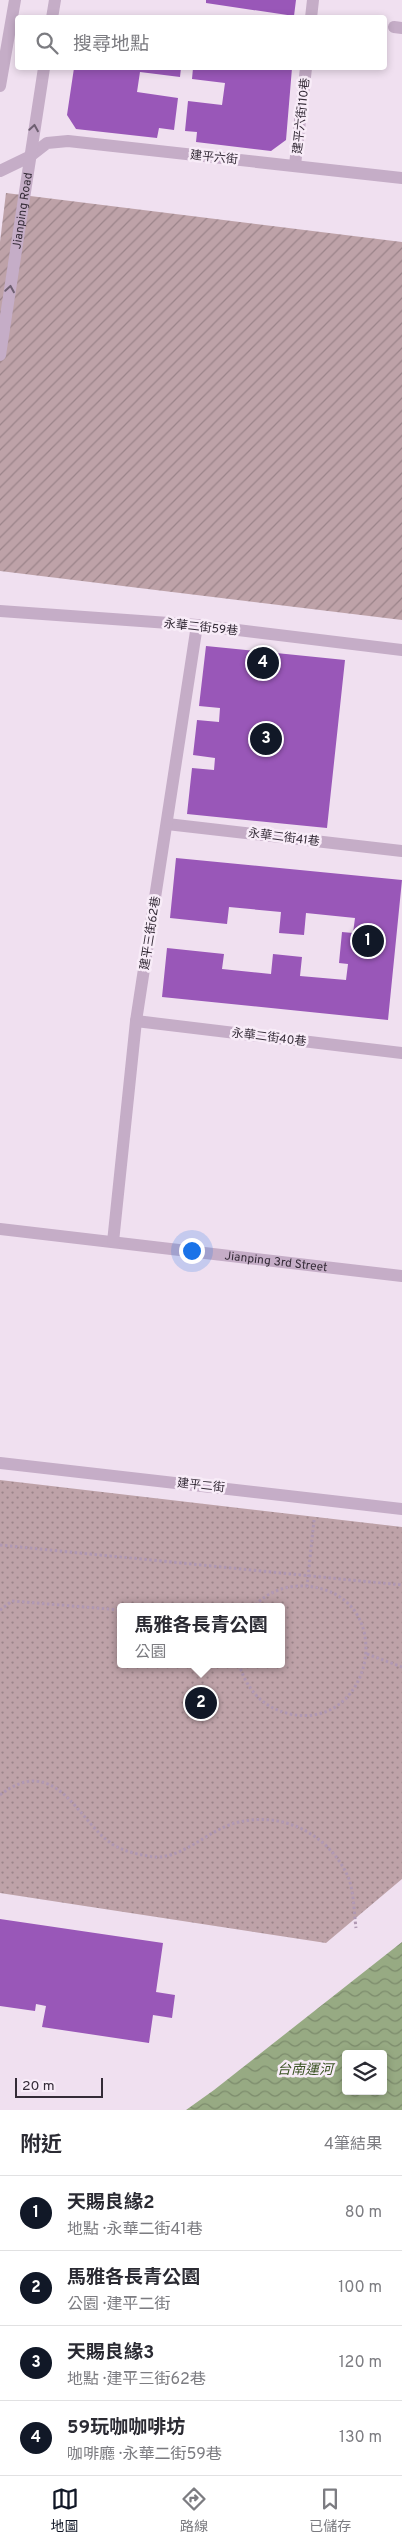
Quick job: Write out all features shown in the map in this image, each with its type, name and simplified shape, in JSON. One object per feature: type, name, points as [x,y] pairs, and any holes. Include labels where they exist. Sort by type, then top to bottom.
[{"type":"street","points":[[0,86],[16,0]]},
{"type":"street","points":[[52,15],[55,0]]},
{"type":"street","points":[[311,15],[313,0]]},
{"type":"street","name":"Jianping Road","points":[[0,354],[44,70]]},
{"type":"street","name":"建平六街110巷","points":[[296,165],[306,70]]},
{"type":"street","name":"建平六街","points":[[0,171],[29,157],[47,143],[68,141],[402,178]]},
{"type":"street","name":"永華二街59巷","points":[[0,611],[198,626],[402,650]]},
{"type":"street","name":"建平三街62巷","points":[[112,1242],[136,1021],[198,626]]},
{"type":"street","name":"永華二街41巷","points":[[167,824],[402,851]]},
{"type":"street","name":"永華二街40巷","points":[[136,1021],[402,1053]]},
{"type":"street","name":"Jianping 3rd Street","points":[[0,1229],[402,1276]]},
{"type":"street","name":"建平二街","points":[[0,1463],[402,1508]]},
{"type":"path","points":[[307,1587],[317,1497]]},
{"type":"path","points":[[0,1544],[402,1585]]},
{"type":"path","points":[[240,1668],[244,1680],[256,1696],[272,1708],[292,1714],[312,1714],[332,1708],[350,1694],[362,1676],[367,1654],[364,1631],[354,1611],[338,1596],[317,1587],[294,1586],[272,1592],[259,1603]]},
{"type":"path","points":[[0,1610],[12,1601],[117,1610]]},
{"type":"path","points":[[367,1654],[402,1667]]},
{"type":"path","points":[[0,1795],[24,1783],[46,1783],[71,1798],[111,1843],[126,1851],[150,1857],[176,1853],[209,1834],[235,1823],[260,1821],[286,1823],[307,1830],[325,1842],[341,1864],[349,1881],[356,1928]]},
{"type":"shaded area","points":[[6,193],[402,242],[402,620],[0,571],[0,242]]},
{"type":"shaded area","points":[[0,1480],[402,1527],[402,1879],[326,1943],[0,1893]]},
{"type":"water","name":"台南運河","points":[[402,1942],[402,2110],[186,2110],[214,2090]]},
{"type":"building","points":[[206,0],[296,0],[294,15],[206,3]]},
{"type":"building","points":[[74,70],[181,70],[180,77],[140,72],[137,92],[178,98],[174,130],[159,128],[157,138],[76,129],[67,115]]},
{"type":"building","points":[[193,70],[292,70],[286,140],[271,151],[196,142],[197,132],[185,131],[188,101],[222,105],[225,83],[192,79]]},
{"type":"building","points":[[206,646],[345,660],[327,828],[187,814],[192,768],[214,770],[215,758],[193,755],[197,720],[219,722],[220,708],[199,706]]},
{"type":"building","points":[[176,858],[402,880],[388,1020],[162,997],[167,948],[224,954],[222,969],[271,974],[273,954],[302,957],[300,976],[346,980],[348,964],[339,963],[342,932],[353,933],[355,918],[306,913],[304,935],[279,933],[281,912],[229,907],[227,924],[170,918]]},
{"type":"building","points":[[0,1919],[163,1943],[156,1992],[175,1995],[172,2018],[153,2015],[149,2043],[42,2027],[46,2006],[36,2004],[35,2011],[0,2006]]},
{"type":"place","name":"59玩咖咖啡坊","points":[[263,663]]},
{"type":"place","name":"天賜良緣3","points":[[266,739]]},
{"type":"place","name":"天賜良緣2","points":[[368,941]]},
{"type":"place","name":"馬雅各長青公園","points":[[201,1703]]}]
